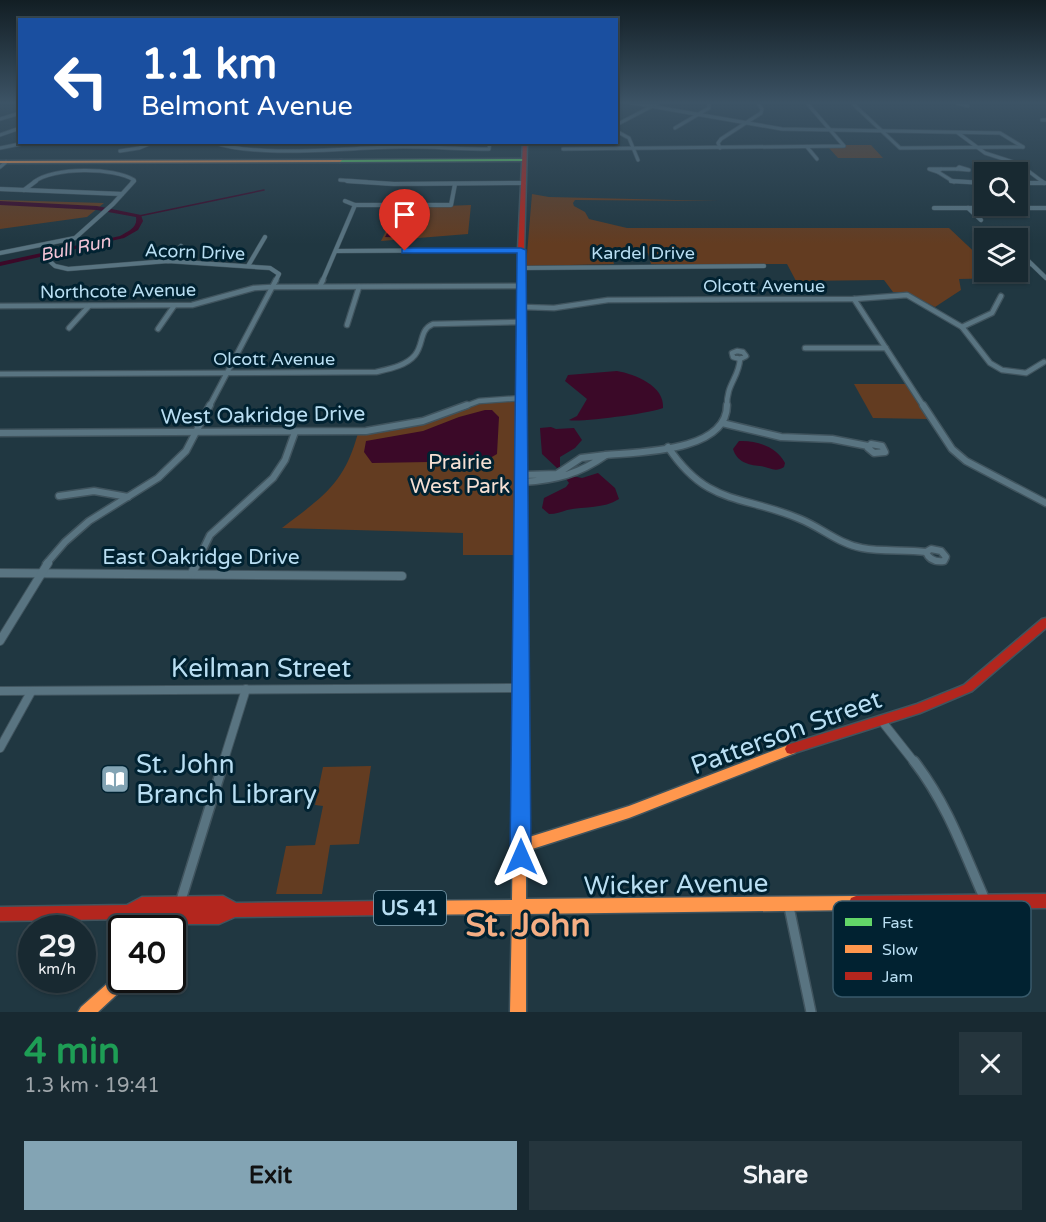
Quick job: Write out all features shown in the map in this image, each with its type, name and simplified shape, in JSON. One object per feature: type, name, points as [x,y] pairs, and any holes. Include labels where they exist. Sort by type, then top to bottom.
[{"type":"main road","points":[[518,1012],[523,478],[521,250],[525,149]]},
{"type":"main road","points":[[2,163],[524,160]]},
{"type":"main road","name":"Patterson Street","points":[[521,846],[628,812],[768,757],[920,708],[968,688],[1046,622]]},
{"type":"main road","name":"Wicker Avenue","points":[[986,901],[1046,901]]},
{"type":"main road","name":"Wicker Avenue","points":[[129,912],[142,904],[223,903],[234,910]]},
{"type":"main road","name":"Wicker Avenue","points":[[186,917],[219,917],[234,910],[833,903]]},
{"type":"main road","name":"Wicker Avenue","points":[[0,914],[129,912],[135,915]]},
{"type":"main road","points":[[86,1012],[108,992]]},
{"type":"street","points":[[120,151],[130,149]]},
{"type":"street","points":[[634,149],[638,160]]},
{"type":"street","points":[[809,149],[817,159]]},
{"type":"street","points":[[980,149],[987,154],[1019,164],[1045,183]]},
{"type":"street","points":[[957,169],[940,171],[946,182],[974,183]]},
{"type":"street","points":[[0,253],[73,239],[133,184],[134,179],[127,175],[113,173],[50,174],[40,178],[24,190]]},
{"type":"street","points":[[340,180],[456,184],[524,183]]},
{"type":"street","points":[[1028,183],[1045,183]]},
{"type":"street","points":[[345,201],[355,205],[451,205],[456,184]]},
{"type":"street","points":[[0,189],[122,194]]},
{"type":"street","points":[[320,286],[355,205]]},
{"type":"street","points":[[934,208],[1046,208]]},
{"type":"street","points":[[967,208],[981,220]]},
{"type":"street","points":[[248,267],[265,237]]},
{"type":"street","points":[[168,261],[181,246]]},
{"type":"street","points":[[336,251],[521,250]]},
{"type":"street","name":"Acorn Drive","points":[[45,258],[55,266],[72,269],[168,261],[276,270],[279,274],[272,287]]},
{"type":"street","points":[[1028,261],[1046,278]]},
{"type":"street","name":"Kardel Drive","points":[[522,268],[764,266]]},
{"type":"street","name":"Northcote Avenue","points":[[0,306],[174,306],[204,303],[254,288],[272,287],[522,286]]},
{"type":"street","points":[[0,641],[56,551],[73,534],[172,466],[186,451],[198,432],[272,287]]},
{"type":"street","points":[[347,325],[359,287]]},
{"type":"street","name":"Olcott Avenue","points":[[522,307],[554,308],[608,300],[854,299],[898,294],[942,314],[962,327]]},
{"type":"street","points":[[1001,296],[995,311],[980,321],[962,327],[990,363],[1002,370],[1026,373],[1044,362]]},
{"type":"street","points":[[854,299],[952,449],[966,461],[1046,503]]},
{"type":"street","points":[[69,328],[88,306]]},
{"type":"street","points":[[158,329],[174,306]]},
{"type":"street","name":"Olcott Avenue","points":[[0,374],[375,372],[396,367],[412,358],[419,348],[422,331],[429,324],[522,322]]},
{"type":"street","points":[[805,348],[886,348]]},
{"type":"street","points":[[563,473],[575,461],[586,457],[698,441],[722,423],[728,408],[727,392],[738,373],[740,358]]},
{"type":"street","name":"West Oakridge Drive","points":[[1,435],[382,429],[423,421],[479,401],[522,398]]},
{"type":"street","points":[[722,423],[781,437],[832,439],[868,446]]},
{"type":"street","points":[[192,573],[210,535],[273,478],[285,460],[295,432]]},
{"type":"street","points":[[668,447],[688,476],[725,497],[795,516],[851,546],[876,550],[926,552]]},
{"type":"street","points":[[523,478],[547,481],[563,473],[585,468],[606,455]]},
{"type":"street","points":[[575,461],[583,464],[585,468]]},
{"type":"street","points":[[59,496],[76,491],[102,491],[128,497]]},
{"type":"street","name":"East Oakridge Drive","points":[[0,573],[402,576]]},
{"type":"street","name":"Keilman Street","points":[[0,691],[521,688]]},
{"type":"street","points":[[180,904],[246,689]]},
{"type":"street","points":[[0,748],[31,692]]},
{"type":"street","points":[[881,720],[934,787],[986,901]]},
{"type":"street","points":[[789,903],[811,1012]]},
{"type":"green space","points":[[830,149],[875,149],[883,158],[838,158]]},
{"type":"green space","points":[[532,194],[549,197],[719,201],[575,200],[573,203],[585,212],[589,219],[627,228],[949,228],[974,252],[974,279],[959,279],[961,290],[935,307],[906,292],[893,292],[884,280],[796,281],[787,264],[651,264],[648,253],[611,253],[614,264],[526,266]]},
{"type":"green space","points":[[0,200],[104,203],[87,217],[0,229]]},
{"type":"green space","points":[[471,205],[468,234],[381,241],[393,217],[413,217],[418,207]]},
{"type":"green space","points":[[854,384],[907,384],[929,419],[873,418]]},
{"type":"green space","name":"Prairie West Park","points":[[517,400],[520,403],[518,555],[463,555],[463,533],[282,528],[320,498],[338,478],[346,465],[358,433],[419,425],[468,406],[489,401]]},
{"type":"green space","points":[[371,766],[359,844],[330,845],[322,894],[276,894],[286,846],[315,845],[323,806],[315,805],[323,767]]},
{"type":"shaded area","points":[[410,218],[425,225],[414,238],[385,237],[391,226]]},
{"type":"shaded area","points":[[617,371],[648,382],[659,393],[663,408],[615,417],[569,420],[577,416],[587,399],[565,381],[568,375]]},
{"type":"shaded area","points":[[485,410],[492,410],[499,417],[497,454],[485,461],[372,463],[364,452],[366,441],[423,431]]},
{"type":"shaded area","points":[[540,428],[574,428],[582,440],[575,448],[560,457],[560,467],[557,468],[542,454]]},
{"type":"shaded area","points":[[739,441],[759,443],[771,449],[781,457],[785,463],[784,467],[775,470],[744,462],[737,457],[733,449]]},
{"type":"shaded area","points":[[598,473],[615,488],[619,499],[601,506],[554,514],[549,514],[542,508],[544,498],[566,487],[569,483],[566,479],[572,476],[582,478]]},
{"type":"waterway","name":"Bull Run","points":[[139,216],[264,190]]},
{"type":"waterway","name":"Bull Run","points":[[0,203],[97,208],[139,216],[140,221],[136,229],[122,237],[0,264]]},
{"type":"traffic: fast","points":[[340,161],[524,160]]},
{"type":"traffic: fast","points":[[521,713],[522,360]]},
{"type":"traffic: slow","points":[[0,162],[340,161]]},
{"type":"traffic: slow","points":[[518,1012],[521,713]]},
{"type":"traffic: slow","points":[[521,846],[629,812],[791,749]]},
{"type":"traffic: slow","points":[[387,908],[833,903]]},
{"type":"traffic: slow","points":[[86,1012],[108,992]]},
{"type":"traffic: jam","points":[[522,360],[521,250],[525,149]]},
{"type":"traffic: jam","points":[[791,749],[920,708],[968,688],[1046,622]]},
{"type":"traffic: jam","points":[[1031,901],[1046,901]]},
{"type":"traffic: jam","points":[[0,914],[129,912],[142,904],[223,903],[234,910]]},
{"type":"traffic: jam","points":[[129,912],[139,917],[219,917],[234,910],[387,908]]},
{"type":"place","name":"St. John Branch Library","points":[[115,779]]},
{"type":"district","name":"St. John","points":[[528,924]]},
{"type":"route","points":[[405,251],[521,250],[523,570],[521,857]]}]
